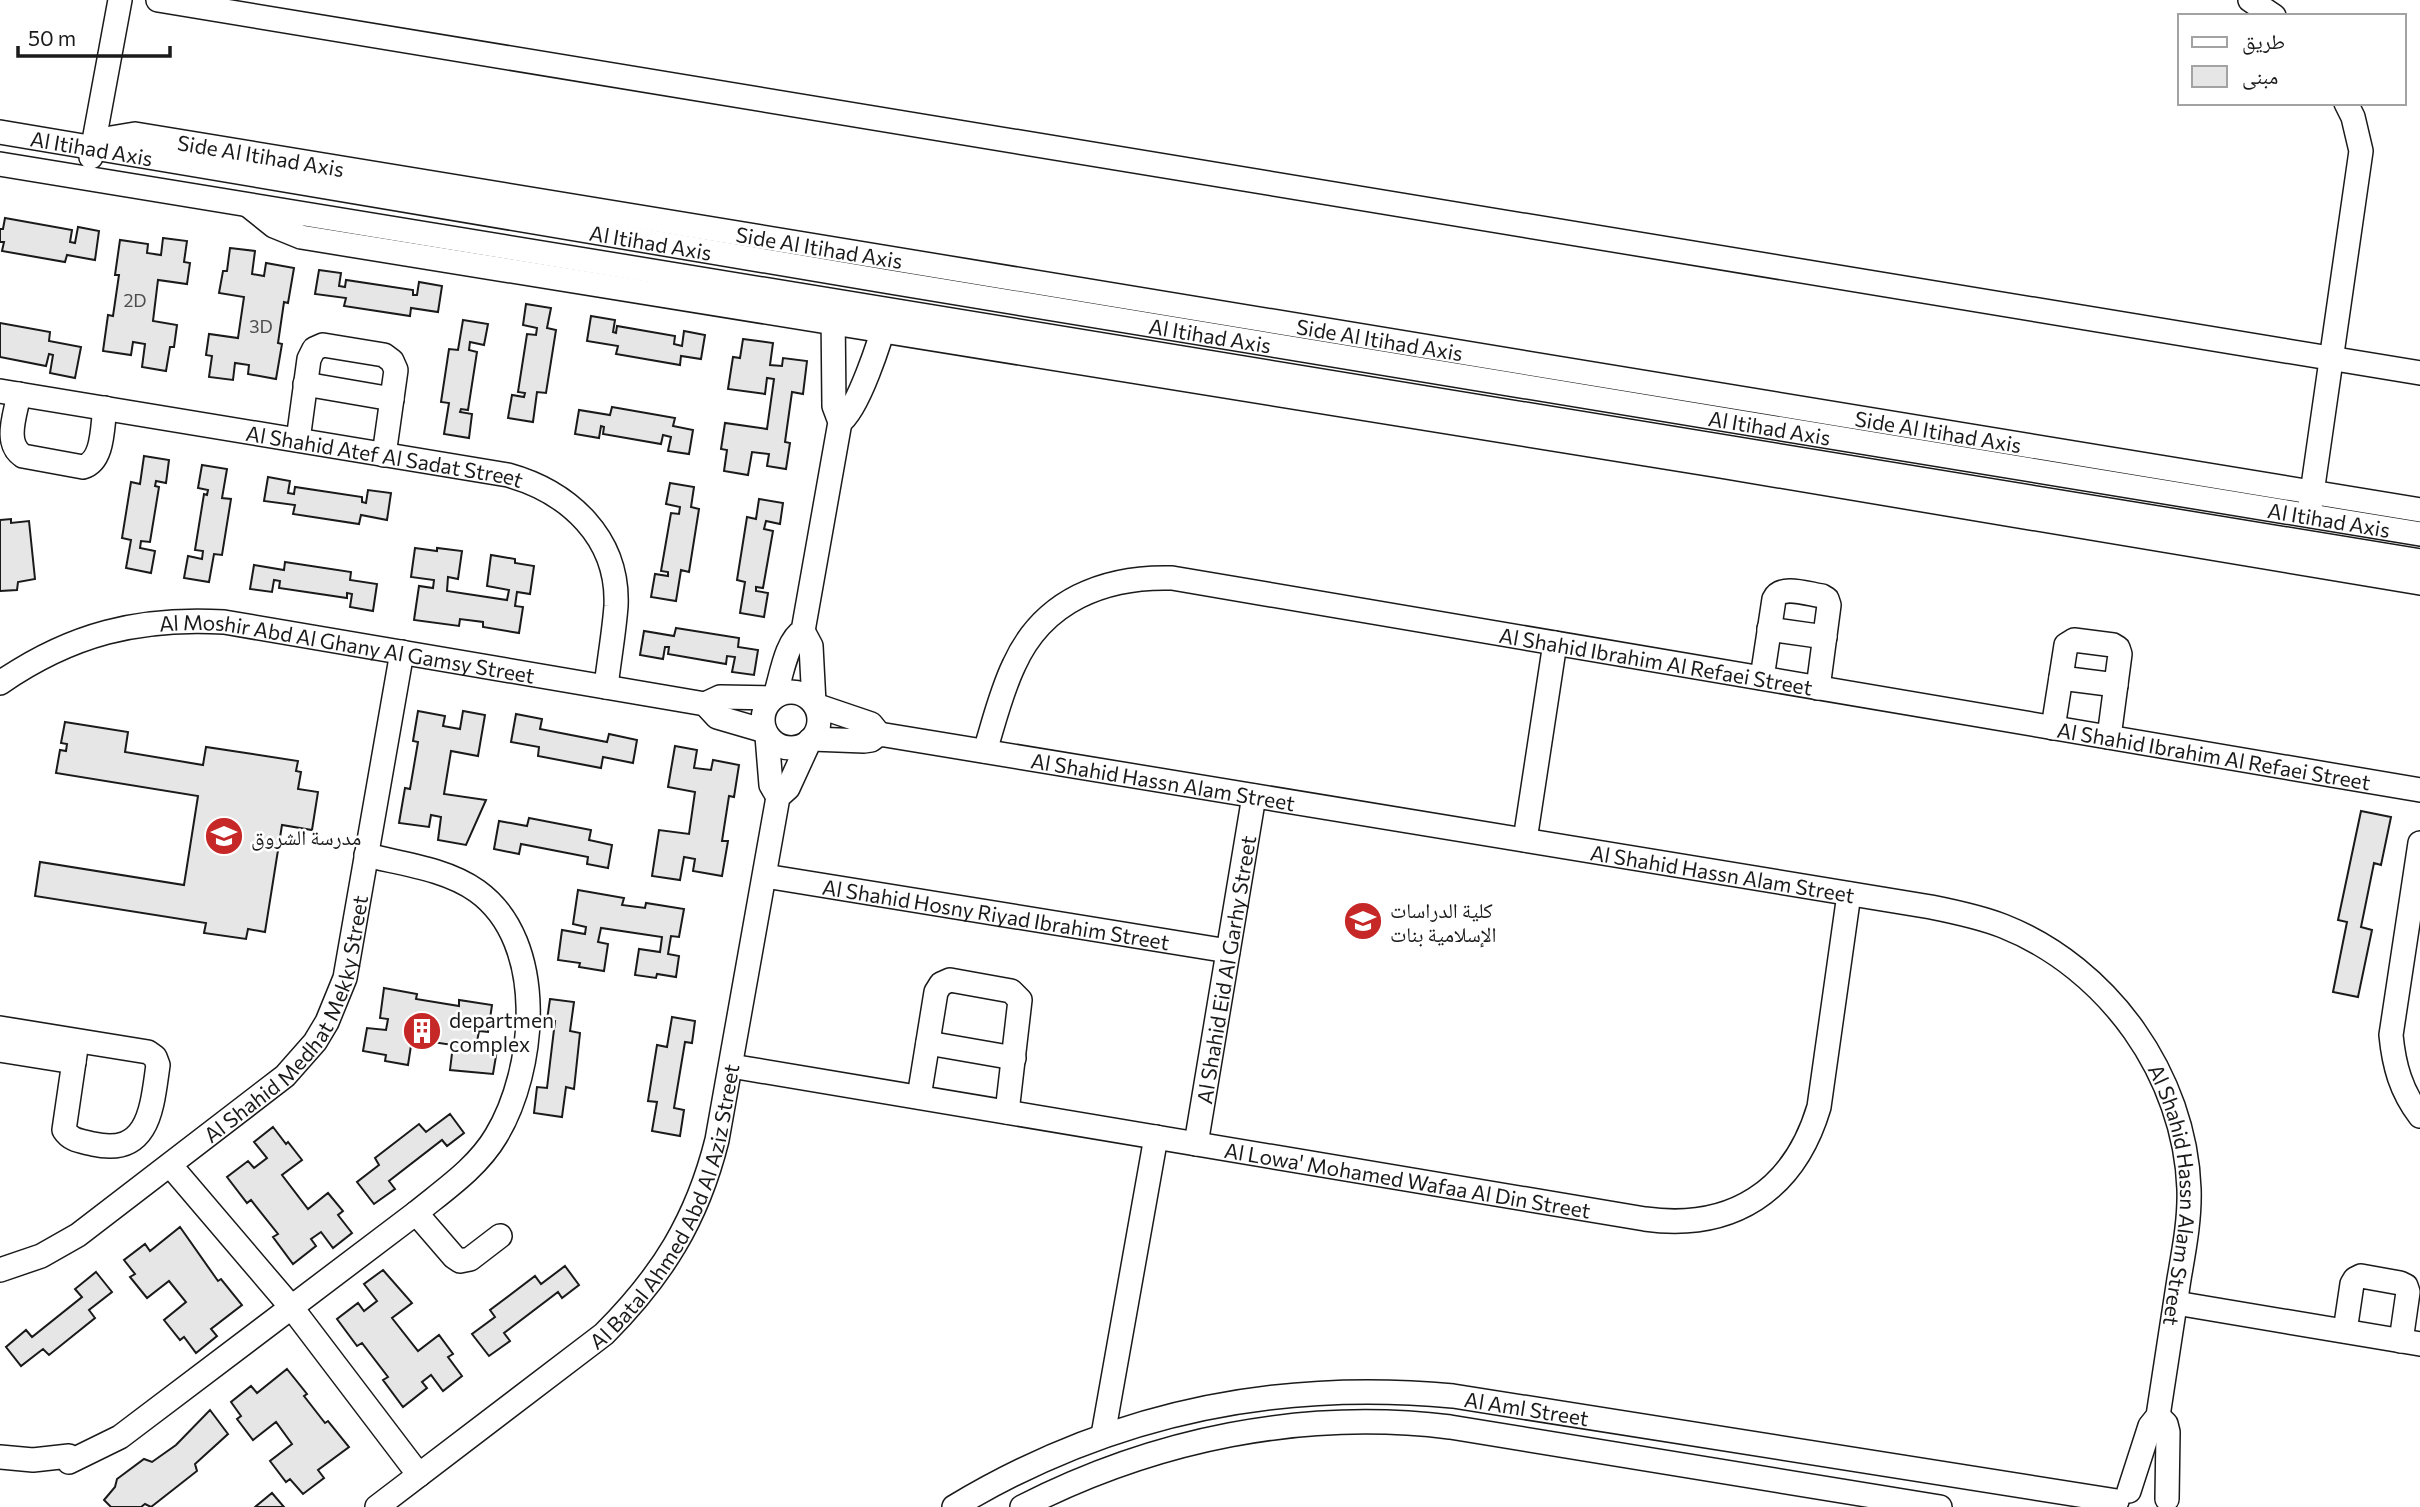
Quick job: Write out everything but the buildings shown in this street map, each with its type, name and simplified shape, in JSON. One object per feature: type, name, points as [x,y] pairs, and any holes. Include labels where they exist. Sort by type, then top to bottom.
[{"type":"street","points":[[88,177],[120,0]]},
{"type":"street","points":[[158,0],[2420,373]]},
{"type":"street","points":[[2250,0],[2271,14]]},
{"type":"street","points":[[2305,541],[2361,151],[2353,117],[2347,105]]},
{"type":"street","name":"Al Itihad Axis","points":[[0,132],[890,282],[2420,534]]},
{"type":"street","name":"Side Al Itihad Axis","points":[[93,147],[111,138],[135,134],[2420,510]]},
{"type":"street","name":"Al Itihad Axis","points":[[0,164],[834,300],[885,321],[2420,561]]},
{"type":"street","points":[[247,204],[274,226],[301,237],[832,324],[885,321],[1733,468],[2420,583]]},
{"type":"street","points":[[803,631],[793,639],[774,697],[764,710],[763,724],[766,733],[780,746],[788,748],[804,745],[811,740],[819,726],[818,712],[814,704],[811,646],[803,631],[840,422],[834,406],[832,324],[836,273]]},
{"type":"street","points":[[840,422],[852,410],[885,321],[890,282]]},
{"type":"street","points":[[298,440],[311,353],[318,346],[384,355],[392,361],[396,370],[384,455]]},
{"type":"street","points":[[305,384],[392,398]]},
{"type":"street","points":[[9,392],[15,449],[23,456],[83,467],[93,463],[98,454],[105,408]]},
{"type":"street","name":"Al Shahid Atef Al Sadat Street","points":[[9,392],[508,475],[534,482],[577,511],[600,542],[614,579],[616,605],[606,687]]},
{"type":"street","name":"Al Shahid Ibrahim Al Refaei Street","points":[[985,751],[1014,663],[1028,640],[1046,619],[1068,602],[1092,589],[1145,577],[1172,578],[2420,790]]},
{"type":"street","points":[[1762,678],[1774,599],[1780,592],[1822,596],[1827,599],[1829,605],[1818,688]]},
{"type":"street","name":"Al Moshir Abd Al Ghany Al Gamsy Street","points":[[0,683],[53,651],[86,637],[154,622],[189,620],[224,622],[705,704],[720,697],[774,697]]},
{"type":"street","points":[[1769,629],[1825,637]]},
{"type":"street","points":[[2053,728],[2068,642],[2074,640],[2113,645],[2118,648],[2120,654],[2109,737]]},
{"type":"street","points":[[1525,841],[1555,643]]},
{"type":"street","name":"Al Shahid Medhat Mekky Street","points":[[0,1270],[41,1256],[78,1235],[285,1076],[315,1042],[332,1012],[345,978],[402,652]]},
{"type":"street","points":[[2061,678],[2116,685]]},
{"type":"street","points":[[774,697],[789,691],[796,692],[814,704]]},
{"type":"street","name":"Al Moshir Abd Al Ghany Al Gamsy Street","points":[[705,704],[717,716],[766,733]]},
{"type":"street","name":"Al Shahid Hassn Alam Street","points":[[814,704],[868,722],[879,734]]},
{"type":"street","name":"Al Batal Ahmed Abd Al Aziz Street","points":[[766,733],[771,785],[778,797]]},
{"type":"street","name":"Al Shahid Hassn Alam Street","points":[[811,740],[864,741],[879,734],[985,751],[1968,915],[2004,927],[2038,943],[2099,988],[2124,1016],[2146,1047],[2164,1081],[2177,1116],[2186,1153],[2189,1191],[2187,1228],[2158,1416],[2150,1426],[2119,1500]]},
{"type":"street","name":"Al Batal Ahmed Abd Al Aziz Street","points":[[377,1507],[604,1334],[631,1307],[676,1245],[694,1212],[708,1176],[731,1066],[778,797],[788,788],[811,740]]},
{"type":"street","name":"Al Shahid Eid Al Garhy Street","points":[[1196,1143],[1254,796]]},
{"type":"street","points":[[2420,843],[2391,1035],[2399,1082],[2420,1116]]},
{"type":"street","points":[[0,1457],[33,1460],[69,1456],[69,1462],[134,1426],[416,1213],[463,1174],[496,1137],[516,1094],[526,1051],[526,985],[515,942],[494,906],[478,892],[447,876],[366,855]]},
{"type":"street","name":"Al Shahid Hosny Riyad Ibrahim Street","points":[[765,876],[1228,951]]},
{"type":"street","name":"Al Lowa' Mohamed Wafaa Al Din Street","points":[[731,1066],[1668,1222],[1691,1222],[1736,1210],[1756,1199],[1774,1185],[1796,1159],[1813,1129],[1819,1107],[1849,894]]},
{"type":"street","points":[[919,1097],[936,992],[945,981],[1011,991],[1018,996],[1021,1004],[1007,1112]]},
{"type":"street","points":[[0,1028],[75,1051]]},
{"type":"street","points":[[928,1043],[1014,1058]]},
{"type":"street","points":[[0,1050],[75,1051],[148,1052],[155,1057],[158,1065],[150,1116],[138,1135],[129,1141],[107,1147],[75,1140],[67,1134],[64,1125],[75,1051]]},
{"type":"street","points":[[1103,1435],[1156,1137]]},
{"type":"street","points":[[170,1166],[292,1308],[419,1475]]},
{"type":"street","points":[[416,1213],[460,1261],[470,1259],[500,1236]]},
{"type":"street","points":[[2176,1303],[2410,1342],[2406,1286],[2361,1276],[2355,1279],[2345,1331]]},
{"type":"street","name":"Al Aml Street","points":[[954,1507],[1027,1467],[1103,1435],[1178,1413],[1256,1398],[1335,1391],[1414,1392],[1467,1398],[2119,1500],[2149,1489],[2170,1503]]},
{"type":"street","name":"Al Shahid Hassn Alam Street","points":[[2158,1416],[2168,1428],[2170,1503]]},
{"type":"street","name":"Al Aml Street","points":[[1022,1507],[1124,1462],[1190,1443],[1285,1426],[1368,1421],[1450,1427],[1940,1507]]},
{"type":"place","name":"مدرسة الشروق","points":[[224,836]]},
{"type":"place","name":"كلية الدراسات الإسلامية بنات","points":[[1363,921]]},
{"type":"place","name":"departmen complex","points":[[422,1031]]}]
